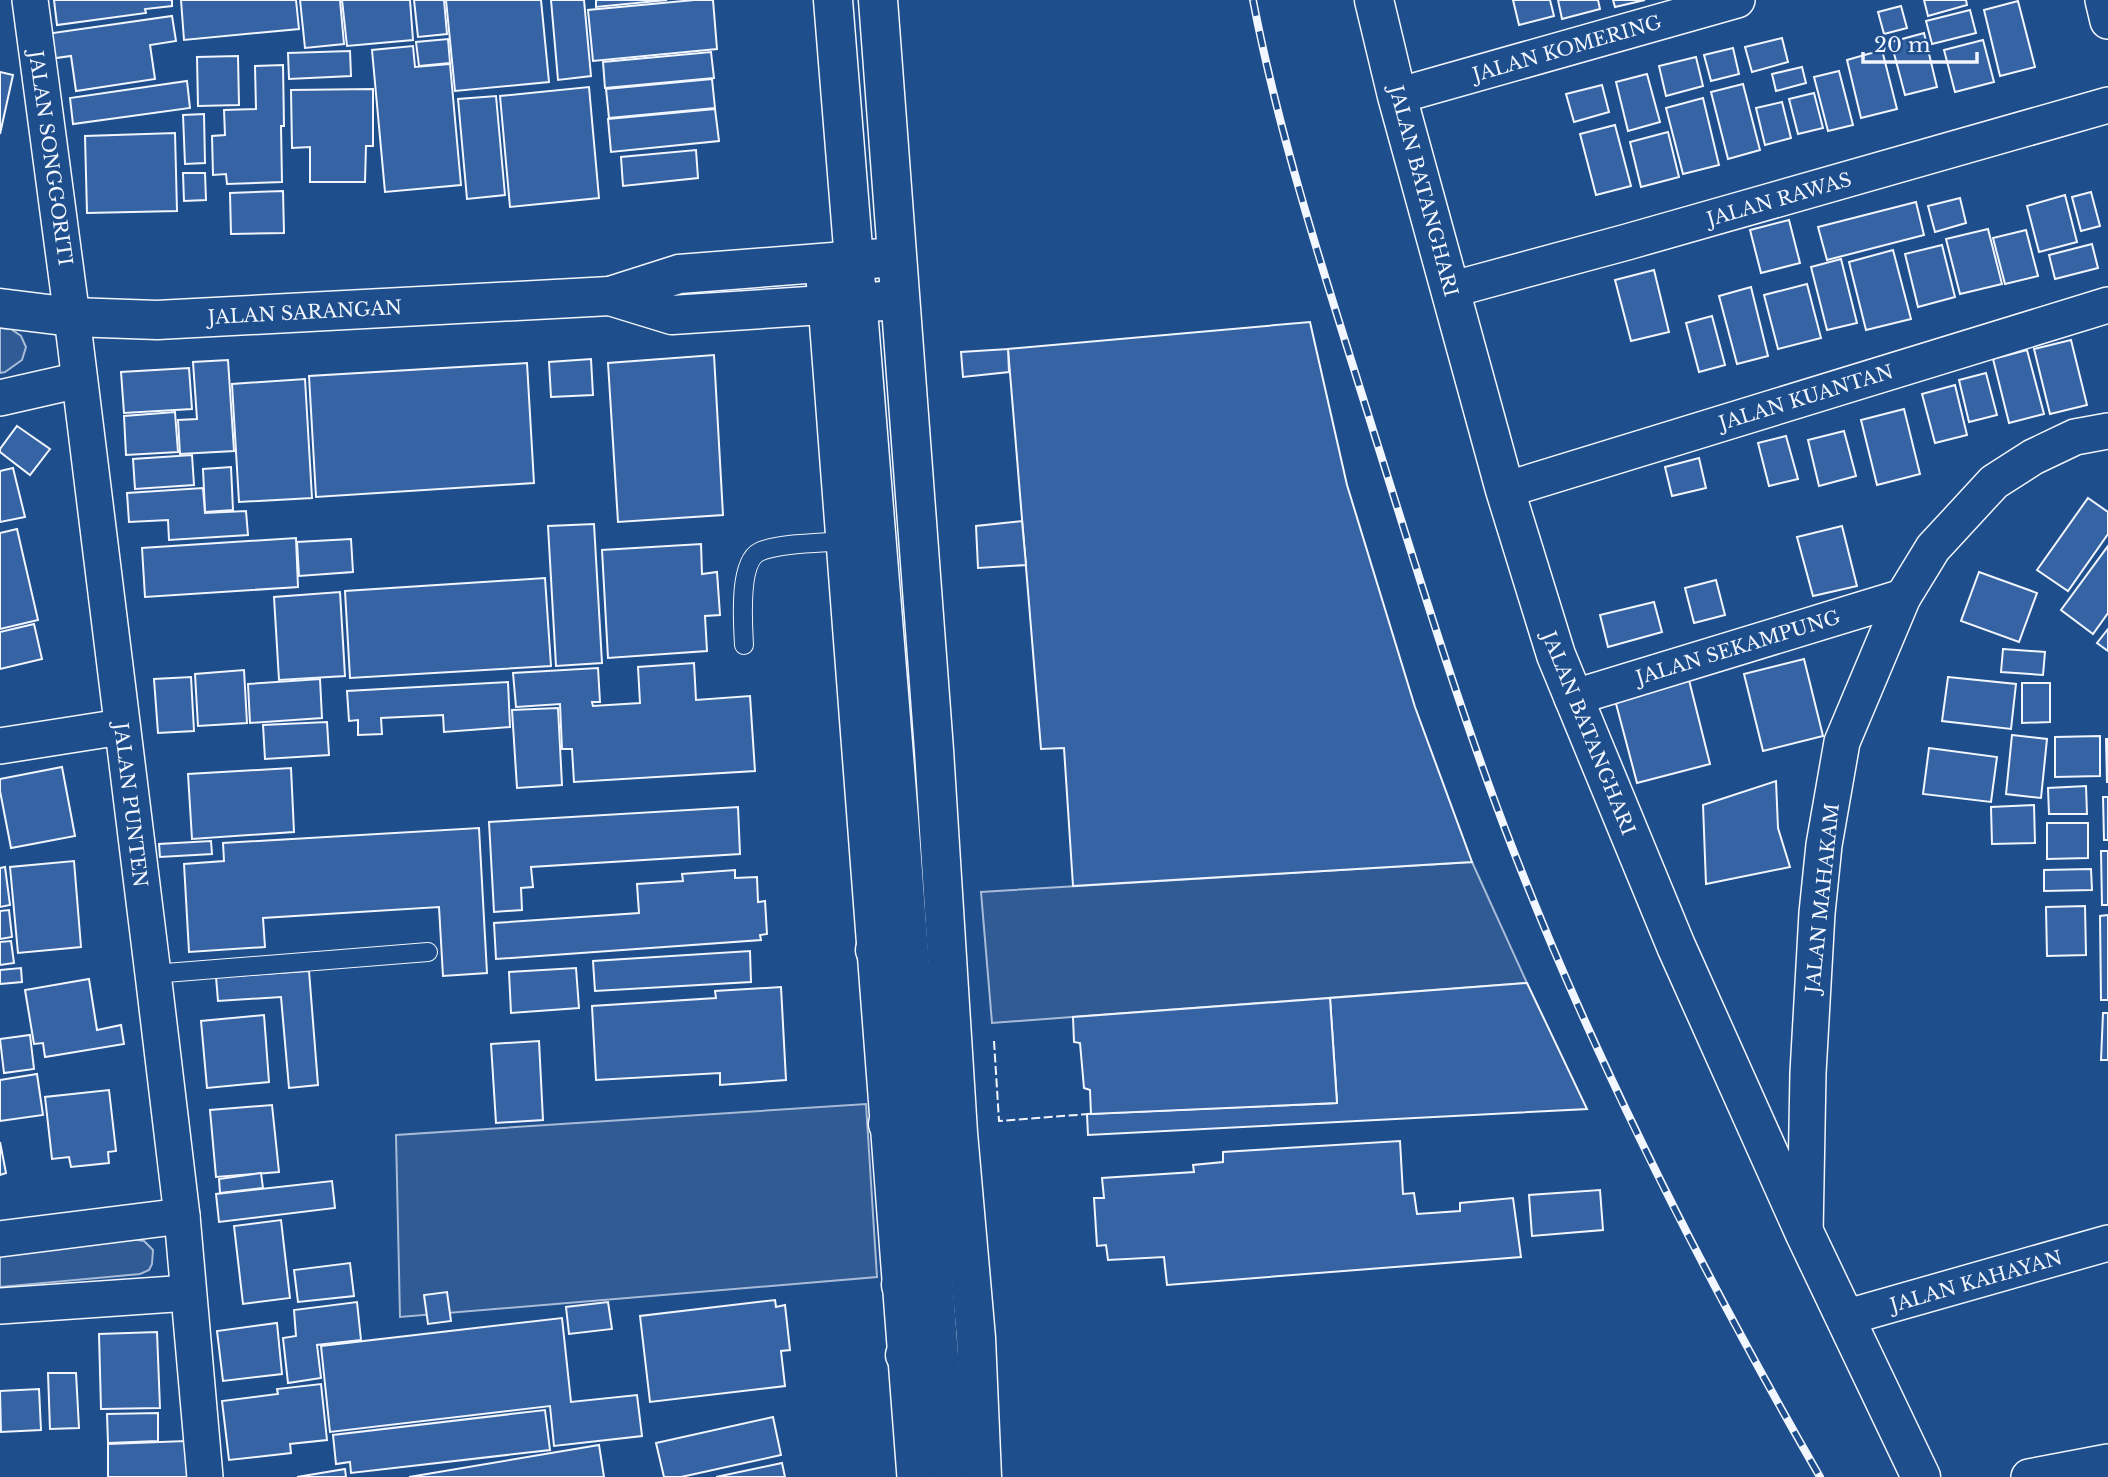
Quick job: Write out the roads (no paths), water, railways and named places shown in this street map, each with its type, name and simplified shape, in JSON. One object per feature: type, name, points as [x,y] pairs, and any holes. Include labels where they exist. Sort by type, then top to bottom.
[{"type":"main road","points":[[833,0],[839,262],[904,1121],[922,1353],[947,1477]]},
{"type":"main road","points":[[877,0],[939,816],[958,1133],[976,1338],[982,1477]]},
{"type":"main road","name":"JALAN BATANGHARI","points":[[1374,0],[1397,96],[1505,490],[1556,655],[1676,946],[1844,1318]]},
{"type":"main road","name":"JALAN SARANGAN","points":[[0,309],[72,317],[157,320],[610,296],[679,274],[896,257]]},
{"type":"main road","name":"JALAN SARANGAN","points":[[610,296],[672,315],[899,300]]},
{"type":"main road","points":[[882,819],[939,816]]},
{"type":"main road","points":[[1844,1318],[1921,1477]]},
{"type":"street","name":"JALAN SONGGORITI","points":[[30,0],[72,317]]},
{"type":"street","name":"JALAN KOMERING","points":[[1397,96],[1737,0]]},
{"type":"street","points":[[2103,0],[2108,21]]},
{"type":"street","name":"JALAN RAWAS","points":[[1450,290],[2108,105]]},
{"type":"street","points":[[842,304],[845,541],[882,819]]},
{"type":"street","name":"JALAN KUANTAN","points":[[1505,490],[2108,305]]},
{"type":"street","name":"JALAN PUNTEN","points":[[72,317],[182,1216],[205,1477]]},
{"type":"street","points":[[0,398],[79,380]]},
{"type":"street","name":"JALAN MAHAKAM","points":[[1805,1234],[1810,1036],[1817,913],[1824,845],[1842,742],[1903,597],[1933,548],[1994,482],[2033,457],[2075,437],[2108,431]]},
{"type":"street","name":"JALAN SEKAMPUNG","points":[[1572,698],[1903,597]]},
{"type":"street","points":[[0,746],[121,727]]},
{"type":"street","points":[[0,1239],[182,1216]]},
{"type":"street","name":"JALAN KAHAYAN","points":[[1844,1318],[2108,1243]]},
{"type":"street","points":[[0,1306],[188,1293]]},
{"type":"street","points":[[915,1477],[922,1353]]},
{"type":"street","points":[[2029,1477],[2108,1462]]},
{"type":"lane","points":[[744,645],[742,616],[745,582],[748,564],[758,552],[787,546],[845,541]]},
{"type":"lane","points":[[153,974],[428,952]]},
{"type":"railway","points":[[1253,0],[1277,109],[1323,270],[1439,640],[1512,847],[1579,1009],[1654,1168],[1735,1324],[1820,1477]]}]
